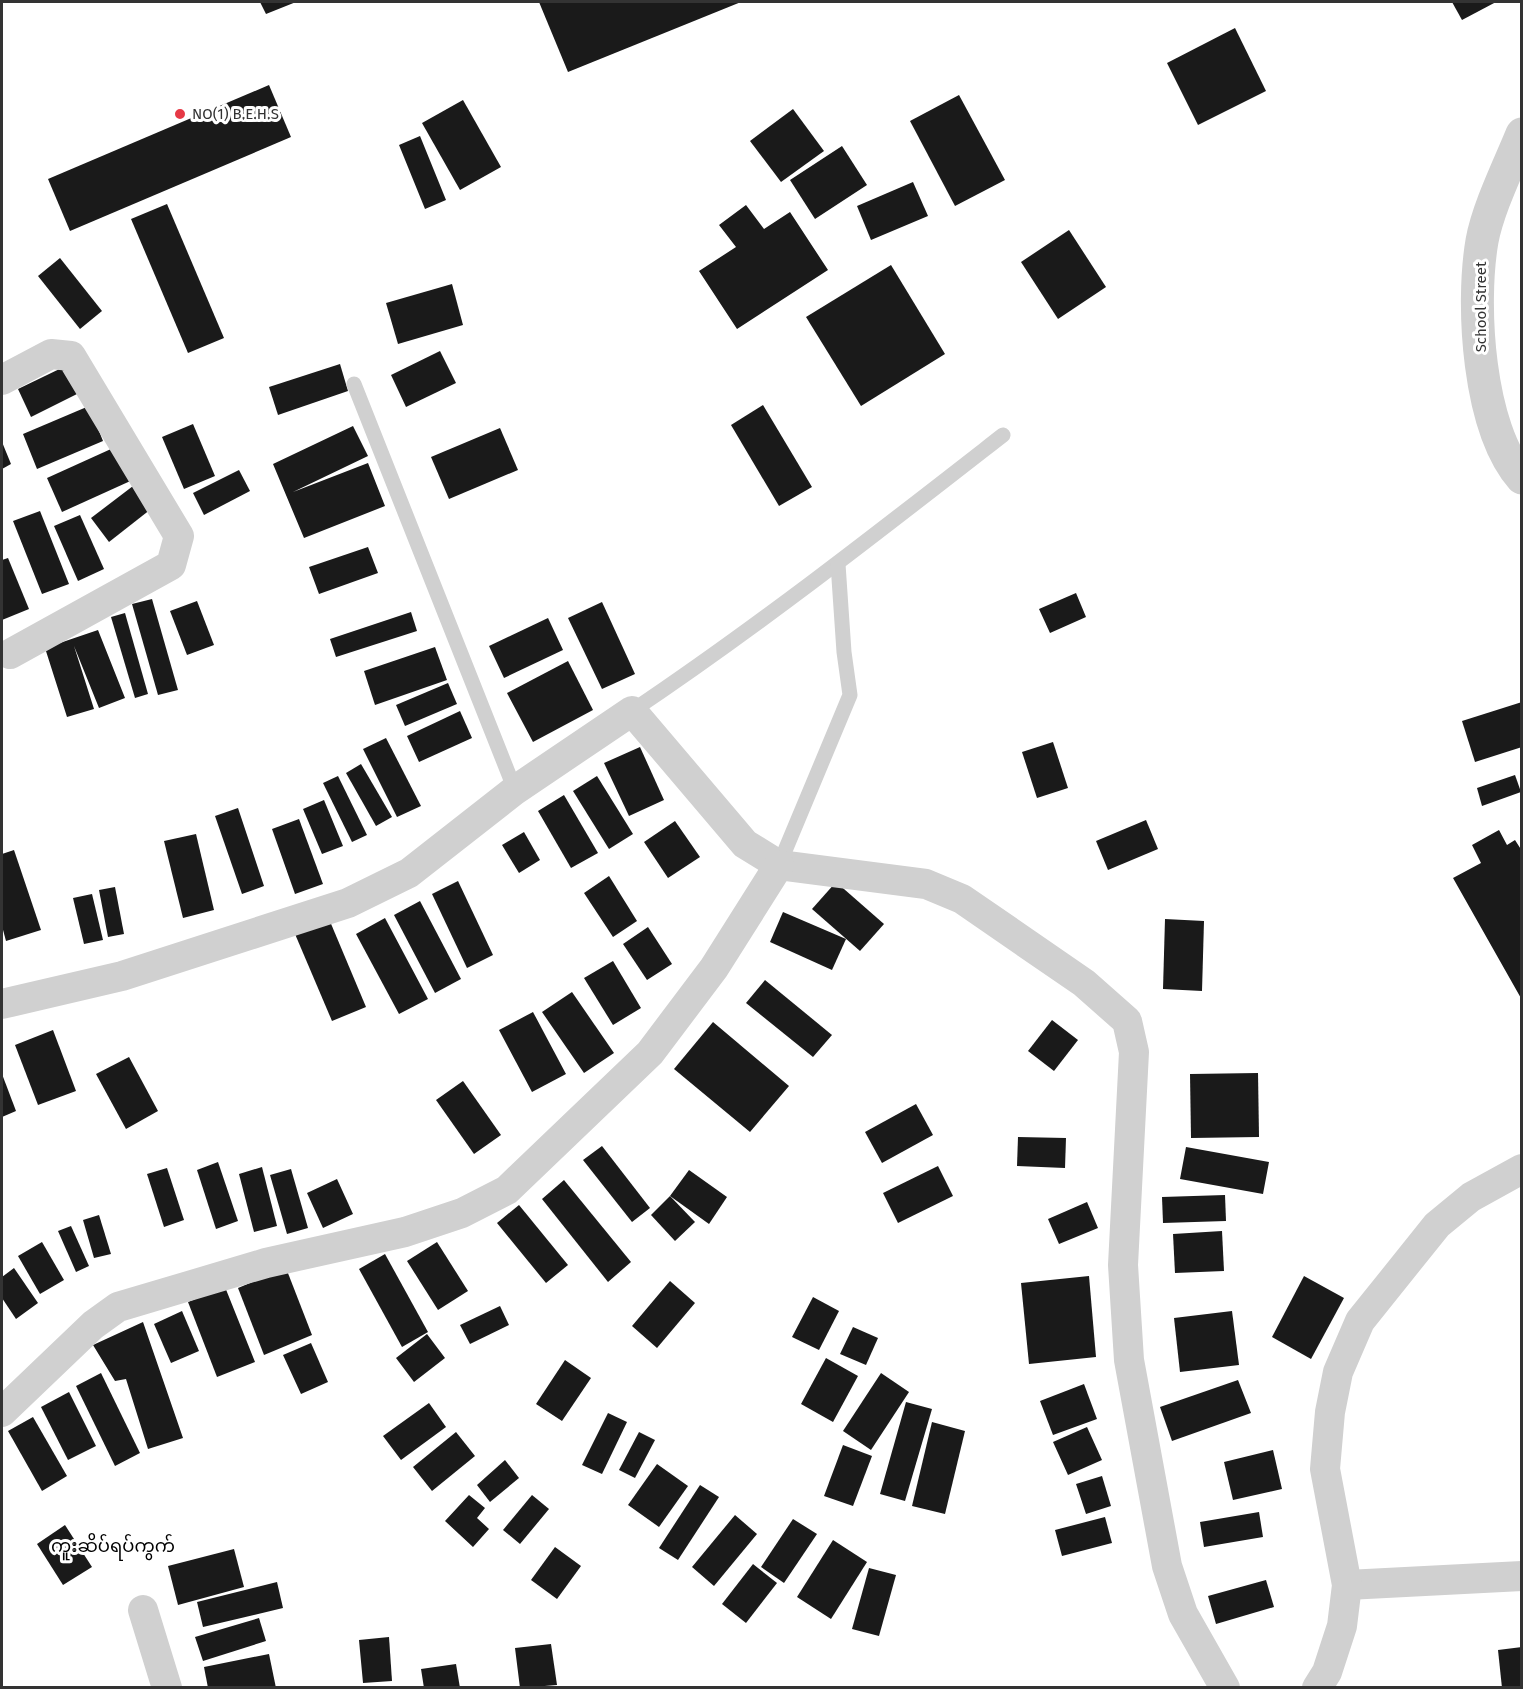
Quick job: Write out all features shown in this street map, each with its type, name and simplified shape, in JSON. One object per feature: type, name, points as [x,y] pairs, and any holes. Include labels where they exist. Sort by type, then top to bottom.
[{"type":"street","name":"School Street","points":[[1521,134],[1483,240],[1479,297],[1480,353],[1490,416],[1508,462],[1521,478]]},
{"type":"street","points":[[2,380],[51,354],[71,356],[179,536],[171,565],[10,654]]},
{"type":"street","points":[[2,1004],[122,976],[348,903],[409,873],[515,790],[632,711],[745,844],[779,865],[926,884],[962,899],[1084,983],[1127,1021],[1134,1052],[1124,1265],[1129,1360],[1167,1566],[1183,1614],[1225,1688]]},
{"type":"street","points":[[2,1412],[93,1325],[118,1307],[266,1263],[405,1232],[462,1213],[507,1190],[650,1053],[714,968],[779,865]]},
{"type":"street","points":[[1317,1688],[1327,1672],[1342,1626],[1347,1585],[1325,1469],[1330,1412],[1338,1372],[1360,1321],[1437,1225],[1471,1197],[1521,1169]]},
{"type":"street","points":[[1347,1585],[1521,1576]]},
{"type":"street","points":[[144,1610],[167,1688]]},
{"type":"lane","points":[[354,384],[515,790]]},
{"type":"lane","points":[[632,711],[709,660],[838,564],[1003,435]]},
{"type":"lane","points":[[779,865],[850,695],[844,652],[838,564]]},
{"type":"building","points":[[260,2],[296,2],[266,14]]},
{"type":"building","points":[[539,2],[741,2],[568,72]]},
{"type":"building","points":[[1452,2],[1496,2],[1462,20]]},
{"type":"building","points":[[1235,28],[1266,91],[1198,125],[1167,63]]},
{"type":"building","points":[[269,85],[291,137],[70,231],[48,179]]},
{"type":"building","points":[[959,95],[1005,180],[955,206],[910,121]]},
{"type":"building","points":[[463,100],[501,167],[460,190],[422,123]]},
{"type":"building","points":[[793,109],[824,151],[781,182],[750,141]]},
{"type":"building","points":[[420,136],[446,200],[425,209],[399,145]]},
{"type":"building","points":[[842,146],[867,185],[815,219],[790,180]]},
{"type":"building","points":[[913,182],[928,216],[871,240],[857,206]]},
{"type":"building","points":[[167,204],[224,338],[188,353],[131,219]]},
{"type":"building","points":[[746,205],[764,229],[790,212],[828,270],[737,329],[699,271],[736,247],[719,225]]},
{"type":"building","points":[[1069,230],[1106,287],[1058,319],[1021,262]]},
{"type":"building","points":[[60,258],[102,311],[80,329],[38,276]]},
{"type":"building","points":[[891,265],[945,354],[861,406],[806,317]]},
{"type":"building","points":[[452,284],[463,325],[398,344],[386,303]]},
{"type":"building","points":[[440,351],[456,383],[406,407],[391,375]]},
{"type":"building","points":[[74,362],[87,389],[31,417],[18,389]]},
{"type":"building","points":[[340,364],[348,391],[278,415],[269,387]]},
{"type":"building","points":[[763,405],[812,487],[779,506],[731,425]]},
{"type":"building","points":[[89,406],[103,441],[37,469],[23,434]]},
{"type":"building","points":[[193,424],[215,476],[184,489],[162,437]]},
{"type":"building","points":[[353,426],[368,456],[293,492],[368,463],[385,506],[304,538],[273,464]]},
{"type":"building","points":[[500,428],[518,470],[449,499],[431,457]]},
{"type":"building","points":[[2,442],[11,464],[2,469]]},
{"type":"building","points":[[122,444],[137,478],[62,512],[47,478]]},
{"type":"building","points":[[239,470],[250,491],[204,515],[193,493]]},
{"type":"building","points":[[133,486],[151,509],[109,542],[91,518]]},
{"type":"building","points":[[40,511],[69,584],[42,594],[13,521]]},
{"type":"building","points":[[80,515],[104,569],[78,581],[54,526]]},
{"type":"building","points":[[368,547],[378,573],[319,594],[309,567]]},
{"type":"building","points":[[8,558],[29,609],[2,620],[2,560]]},
{"type":"building","points":[[1076,593],[1086,617],[1050,633],[1039,609]]},
{"type":"building","points":[[152,599],[178,690],[158,695],[132,604]]},
{"type":"building","points":[[197,601],[214,645],[187,655],[170,611]]},
{"type":"building","points":[[602,602],[635,674],[602,689],[568,618]]},
{"type":"building","points":[[411,612],[417,631],[336,657],[330,639]]},
{"type":"building","points":[[125,613],[148,694],[135,698],[111,617]]},
{"type":"building","points":[[548,618],[563,650],[504,678],[489,646]]},
{"type":"building","points":[[98,630],[125,698],[99,708],[74,646],[94,709],[67,717],[45,648]]},
{"type":"building","points":[[435,647],[447,680],[375,705],[364,671]]},
{"type":"building","points":[[568,661],[593,710],[533,742],[507,693]]},
{"type":"building","points":[[448,683],[457,704],[405,726],[396,705]]},
{"type":"building","points":[[1522,702],[1522,747],[1475,762],[1462,721]]},
{"type":"building","points":[[460,711],[472,738],[419,762],[407,736]]},
{"type":"building","points":[[386,738],[421,806],[397,817],[363,749]]},
{"type":"building","points":[[1053,742],[1068,788],[1037,798],[1022,752]]},
{"type":"building","points":[[640,747],[664,800],[629,816],[604,763]]},
{"type":"building","points":[[361,764],[392,817],[376,826],[346,773]]},
{"type":"building","points":[[1515,775],[1521,792],[1482,806],[1477,788]]},
{"type":"building","points":[[338,776],[367,835],[352,842],[323,783]]},
{"type":"building","points":[[597,776],[633,834],[609,849],[573,791]]},
{"type":"building","points":[[564,795],[598,853],[571,868],[538,811]]},
{"type":"building","points":[[324,800],[343,846],[322,854],[303,809]]},
{"type":"building","points":[[238,808],[264,886],[242,894],[215,816]]},
{"type":"building","points":[[299,819],[323,884],[295,894],[272,829]]},
{"type":"building","points":[[1146,820],[1158,849],[1108,870],[1096,841]]},
{"type":"building","points":[[675,821],[700,857],[668,878],[644,842]]},
{"type":"building","points":[[1499,830],[1507,845],[1515,840],[1522,851],[1522,1000],[1453,878],[1481,863],[1472,845]]},
{"type":"building","points":[[524,832],[540,860],[519,873],[502,845]]},
{"type":"building","points":[[196,834],[214,910],[183,918],[164,841]]},
{"type":"building","points":[[14,850],[41,930],[6,941],[2,926],[2,854]]},
{"type":"building","points":[[609,876],[637,921],[613,937],[584,893]]},
{"type":"building","points":[[458,881],[493,955],[467,968],[432,894]]},
{"type":"building","points":[[836,882],[884,924],[860,951],[812,909]]},
{"type":"building","points":[[115,887],[124,934],[108,937],[99,890]]},
{"type":"building","points":[[92,894],[103,940],[84,944],[73,898]]},
{"type":"building","points":[[420,901],[461,979],[435,993],[394,915]]},
{"type":"building","points":[[783,912],[846,939],[832,970],[770,942]]},
{"type":"building","points":[[385,918],[428,999],[399,1014],[356,934]]},
{"type":"building","points":[[329,919],[366,1007],[332,1021],[295,934]]},
{"type":"building","points":[[1165,919],[1204,921],[1202,991],[1163,989]]},
{"type":"building","points":[[648,927],[672,964],[647,980],[623,944]]},
{"type":"building","points":[[613,961],[641,1008],[613,1025],[584,978]]},
{"type":"building","points":[[765,980],[832,1035],[813,1057],[746,1003]]},
{"type":"building","points":[[572,992],[614,1053],[584,1073],[542,1012]]},
{"type":"building","points":[[533,1012],[566,1074],[532,1092],[499,1030]]},
{"type":"building","points":[[1052,1020],[1078,1040],[1054,1071],[1028,1051]]},
{"type":"building","points":[[713,1022],[789,1086],[750,1132],[674,1069]]},
{"type":"building","points":[[53,1030],[76,1091],[38,1105],[15,1045]]},
{"type":"building","points":[[129,1057],[158,1111],[126,1129],[96,1074]]},
{"type":"building","points":[[1258,1073],[1259,1137],[1191,1138],[1190,1074]]},
{"type":"building","points":[[2,1074],[16,1111],[2,1117]]},
{"type":"building","points":[[463,1081],[501,1135],[474,1154],[436,1100]]},
{"type":"building","points":[[916,1104],[933,1135],[882,1163],[865,1132]]},
{"type":"building","points":[[1018,1137],[1066,1138],[1065,1168],[1017,1166]]},
{"type":"building","points":[[602,1146],[650,1208],[632,1222],[583,1160]]},
{"type":"building","points":[[1186,1147],[1269,1162],[1263,1194],[1180,1179]]},
{"type":"building","points":[[218,1162],[238,1221],[216,1229],[197,1170]]},
{"type":"building","points":[[938,1166],[953,1196],[898,1223],[883,1193]]},
{"type":"building","points":[[262,1167],[277,1226],[254,1232],[239,1174]]},
{"type":"building","points":[[167,1168],[184,1220],[164,1227],[147,1174]]},
{"type":"building","points":[[291,1169],[308,1228],[287,1234],[270,1175]]},
{"type":"building","points":[[689,1170],[727,1197],[709,1224],[670,1196]]},
{"type":"building","points":[[337,1179],[353,1214],[323,1228],[307,1193]]},
{"type":"building","points":[[564,1180],[631,1262],[608,1282],[542,1199]]},
{"type":"building","points":[[1225,1195],[1226,1221],[1163,1223],[1162,1197]]},
{"type":"building","points":[[670,1196],[695,1222],[675,1241],[651,1215]]},
{"type":"building","points":[[1087,1202],[1098,1228],[1059,1244],[1048,1219]]},
{"type":"building","points":[[519,1205],[568,1265],[546,1283],[497,1223]]},
{"type":"building","points":[[99,1215],[111,1254],[94,1258],[83,1220]]},
{"type":"building","points":[[71,1226],[89,1266],[76,1272],[58,1231]]},
{"type":"building","points":[[1222,1231],[1224,1271],[1175,1273],[1173,1234]]},
{"type":"building","points":[[42,1242],[64,1280],[40,1294],[18,1256]]},
{"type":"building","points":[[437,1242],[468,1291],[438,1310],[407,1261]]},
{"type":"building","points":[[385,1254],[428,1332],[402,1347],[359,1269]]},
{"type":"building","points":[[14,1268],[38,1303],[16,1319],[2,1298],[2,1277]]},
{"type":"building","points":[[286,1268],[312,1335],[264,1355],[238,1288]]},
{"type":"building","points":[[1089,1276],[1096,1357],[1029,1364],[1021,1283]]},
{"type":"building","points":[[1304,1276],[1344,1298],[1311,1359],[1272,1337]]},
{"type":"building","points":[[670,1281],[695,1303],[657,1348],[632,1326]]},
{"type":"building","points":[[225,1287],[255,1362],[217,1377],[188,1302]]},
{"type":"building","points":[[813,1297],[839,1311],[819,1350],[792,1337]]},
{"type":"building","points":[[500,1306],[509,1325],[470,1344],[460,1325]]},
{"type":"building","points":[[182,1311],[199,1351],[171,1363],[154,1324]]},
{"type":"building","points":[[1232,1311],[1239,1365],[1180,1372],[1174,1318]]},
{"type":"building","points":[[143,1322],[183,1438],[148,1449],[126,1379],[115,1381],[93,1345]]},
{"type":"building","points":[[853,1327],[878,1338],[866,1365],[840,1354]]},
{"type":"building","points":[[427,1334],[445,1358],[414,1382],[396,1358]]},
{"type":"building","points":[[311,1343],[328,1382],[301,1394],[283,1355]]},
{"type":"building","points":[[826,1358],[858,1376],[833,1422],[801,1404]]},
{"type":"building","points":[[565,1360],[591,1378],[562,1421],[536,1404]]},
{"type":"building","points":[[101,1373],[140,1453],[115,1466],[76,1386]]},
{"type":"building","points":[[881,1373],[909,1392],[871,1450],[843,1431]]},
{"type":"building","points":[[1238,1380],[1251,1413],[1172,1441],[1160,1407]]},
{"type":"building","points":[[1084,1384],[1097,1419],[1053,1435],[1040,1401]]},
{"type":"building","points":[[69,1392],[96,1446],[68,1460],[41,1407]]},
{"type":"building","points":[[906,1402],[932,1409],[905,1501],[880,1494]]},
{"type":"building","points":[[429,1403],[446,1427],[401,1460],[383,1436]]},
{"type":"building","points":[[608,1413],[627,1422],[602,1474],[582,1465]]},
{"type":"building","points":[[33,1417],[67,1476],[42,1491],[8,1431]]},
{"type":"building","points":[[932,1422],[965,1431],[945,1514],[912,1506]]},
{"type":"building","points":[[1087,1427],[1102,1460],[1068,1475],[1053,1442]]},
{"type":"building","points":[[456,1432],[475,1456],[432,1491],[413,1467]]},
{"type":"building","points":[[639,1432],[655,1440],[635,1478],[619,1470]]},
{"type":"building","points":[[843,1445],[872,1456],[853,1506],[824,1496]]},
{"type":"building","points":[[1273,1450],[1282,1489],[1233,1500],[1224,1462]]},
{"type":"building","points":[[505,1460],[519,1478],[490,1502],[477,1485]]},
{"type":"building","points":[[657,1464],[688,1486],[659,1527],[628,1505]]},
{"type":"building","points":[[1102,1476],[1111,1506],[1086,1514],[1076,1484]]},
{"type":"building","points":[[700,1485],[719,1497],[678,1560],[659,1548]]},
{"type":"building","points":[[469,1495],[485,1508],[477,1518],[489,1529],[473,1547],[445,1521]]},
{"type":"building","points":[[532,1495],[549,1509],[520,1544],[503,1530]]},
{"type":"building","points":[[1259,1512],[1263,1537],[1204,1547],[1200,1522]]},
{"type":"building","points":[[735,1515],[757,1534],[714,1586],[692,1567]]},
{"type":"building","points":[[1105,1517],[1112,1543],[1062,1556],[1055,1530]]},
{"type":"building","points":[[793,1519],[817,1534],[784,1583],[761,1567]]},
{"type":"building","points":[[65,1525],[92,1567],[63,1585],[37,1544]]},
{"type":"building","points":[[833,1540],[867,1562],[831,1619],[797,1597]]},
{"type":"building","points":[[555,1547],[581,1566],[557,1599],[531,1580]]},
{"type":"building","points":[[234,1549],[244,1587],[178,1605],[168,1566]]},
{"type":"building","points":[[753,1564],[777,1583],[746,1623],[722,1604]]},
{"type":"building","points":[[869,1568],[896,1575],[879,1636],[852,1629]]},
{"type":"building","points":[[1266,1580],[1274,1607],[1216,1624],[1208,1596]]},
{"type":"building","points":[[277,1582],[283,1608],[203,1627],[197,1602]]},
{"type":"building","points":[[259,1618],[266,1641],[203,1661],[195,1637]]},
{"type":"building","points":[[389,1637],[392,1681],[363,1683],[359,1640]]},
{"type":"building","points":[[551,1644],[557,1685],[520,1688],[515,1648]]},
{"type":"building","points":[[1522,1647],[1522,1688],[1502,1688],[1498,1650]]},
{"type":"building","points":[[269,1654],[276,1688],[208,1688],[204,1667]]},
{"type":"building","points":[[456,1664],[460,1688],[424,1688],[421,1669]]},
{"type":"place","name":"NO(1) B.E.H.S","points":[[180,114]]},
{"type":"district","name":"ကူးဆိပ်ရပ်ကွက်","points":[[113,1546]]}]
